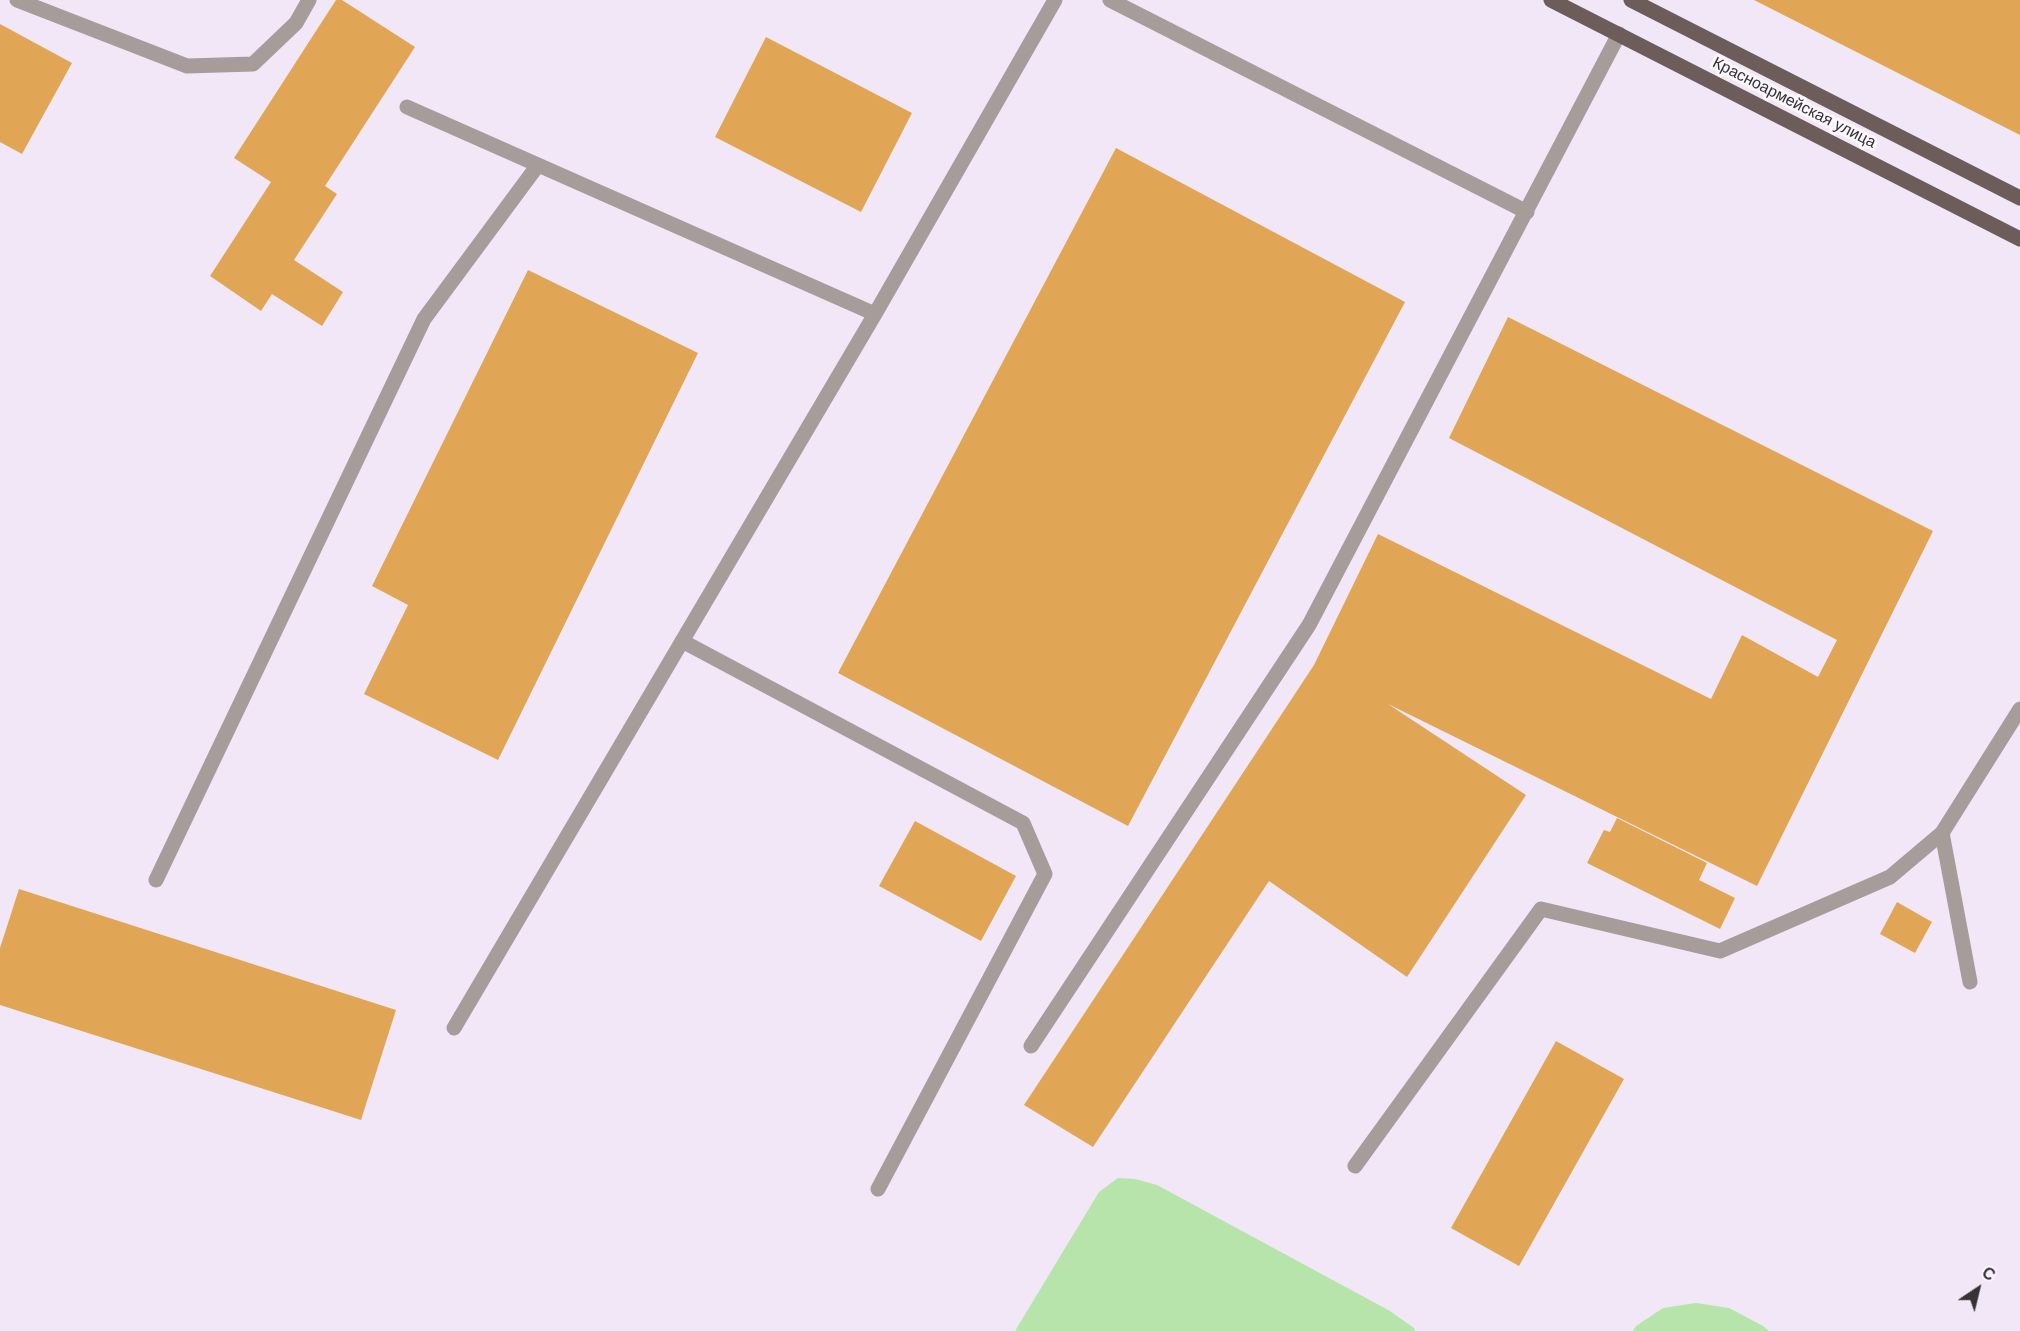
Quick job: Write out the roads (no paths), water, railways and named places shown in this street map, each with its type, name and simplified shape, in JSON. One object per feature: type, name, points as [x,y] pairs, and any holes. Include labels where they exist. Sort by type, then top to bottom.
[{"type":"main road","name":"Красноармейская улица","points":[[1551,0],[2020,239]]},
{"type":"main road","name":"Красноармейская улица","points":[[1631,0],[2020,198]]},
{"type":"lane","points":[[17,0],[186,66],[253,64],[296,23],[309,0]]},
{"type":"lane","points":[[454,1029],[875,314],[1055,0]]},
{"type":"lane","points":[[1110,0],[1527,212]]},
{"type":"lane","points":[[1031,1046],[1309,625],[1619,34]]},
{"type":"lane","points":[[407,107],[875,314]]},
{"type":"lane","points":[[156,880],[424,319],[538,165]]},
{"type":"lane","points":[[682,641],[1023,823],[1046,874],[878,1189]]},
{"type":"lane","points":[[1355,1166],[1541,909],[1720,951],[1890,877],[1942,833],[2020,709]]},
{"type":"lane","points":[[1942,833],[1970,982]]}]
